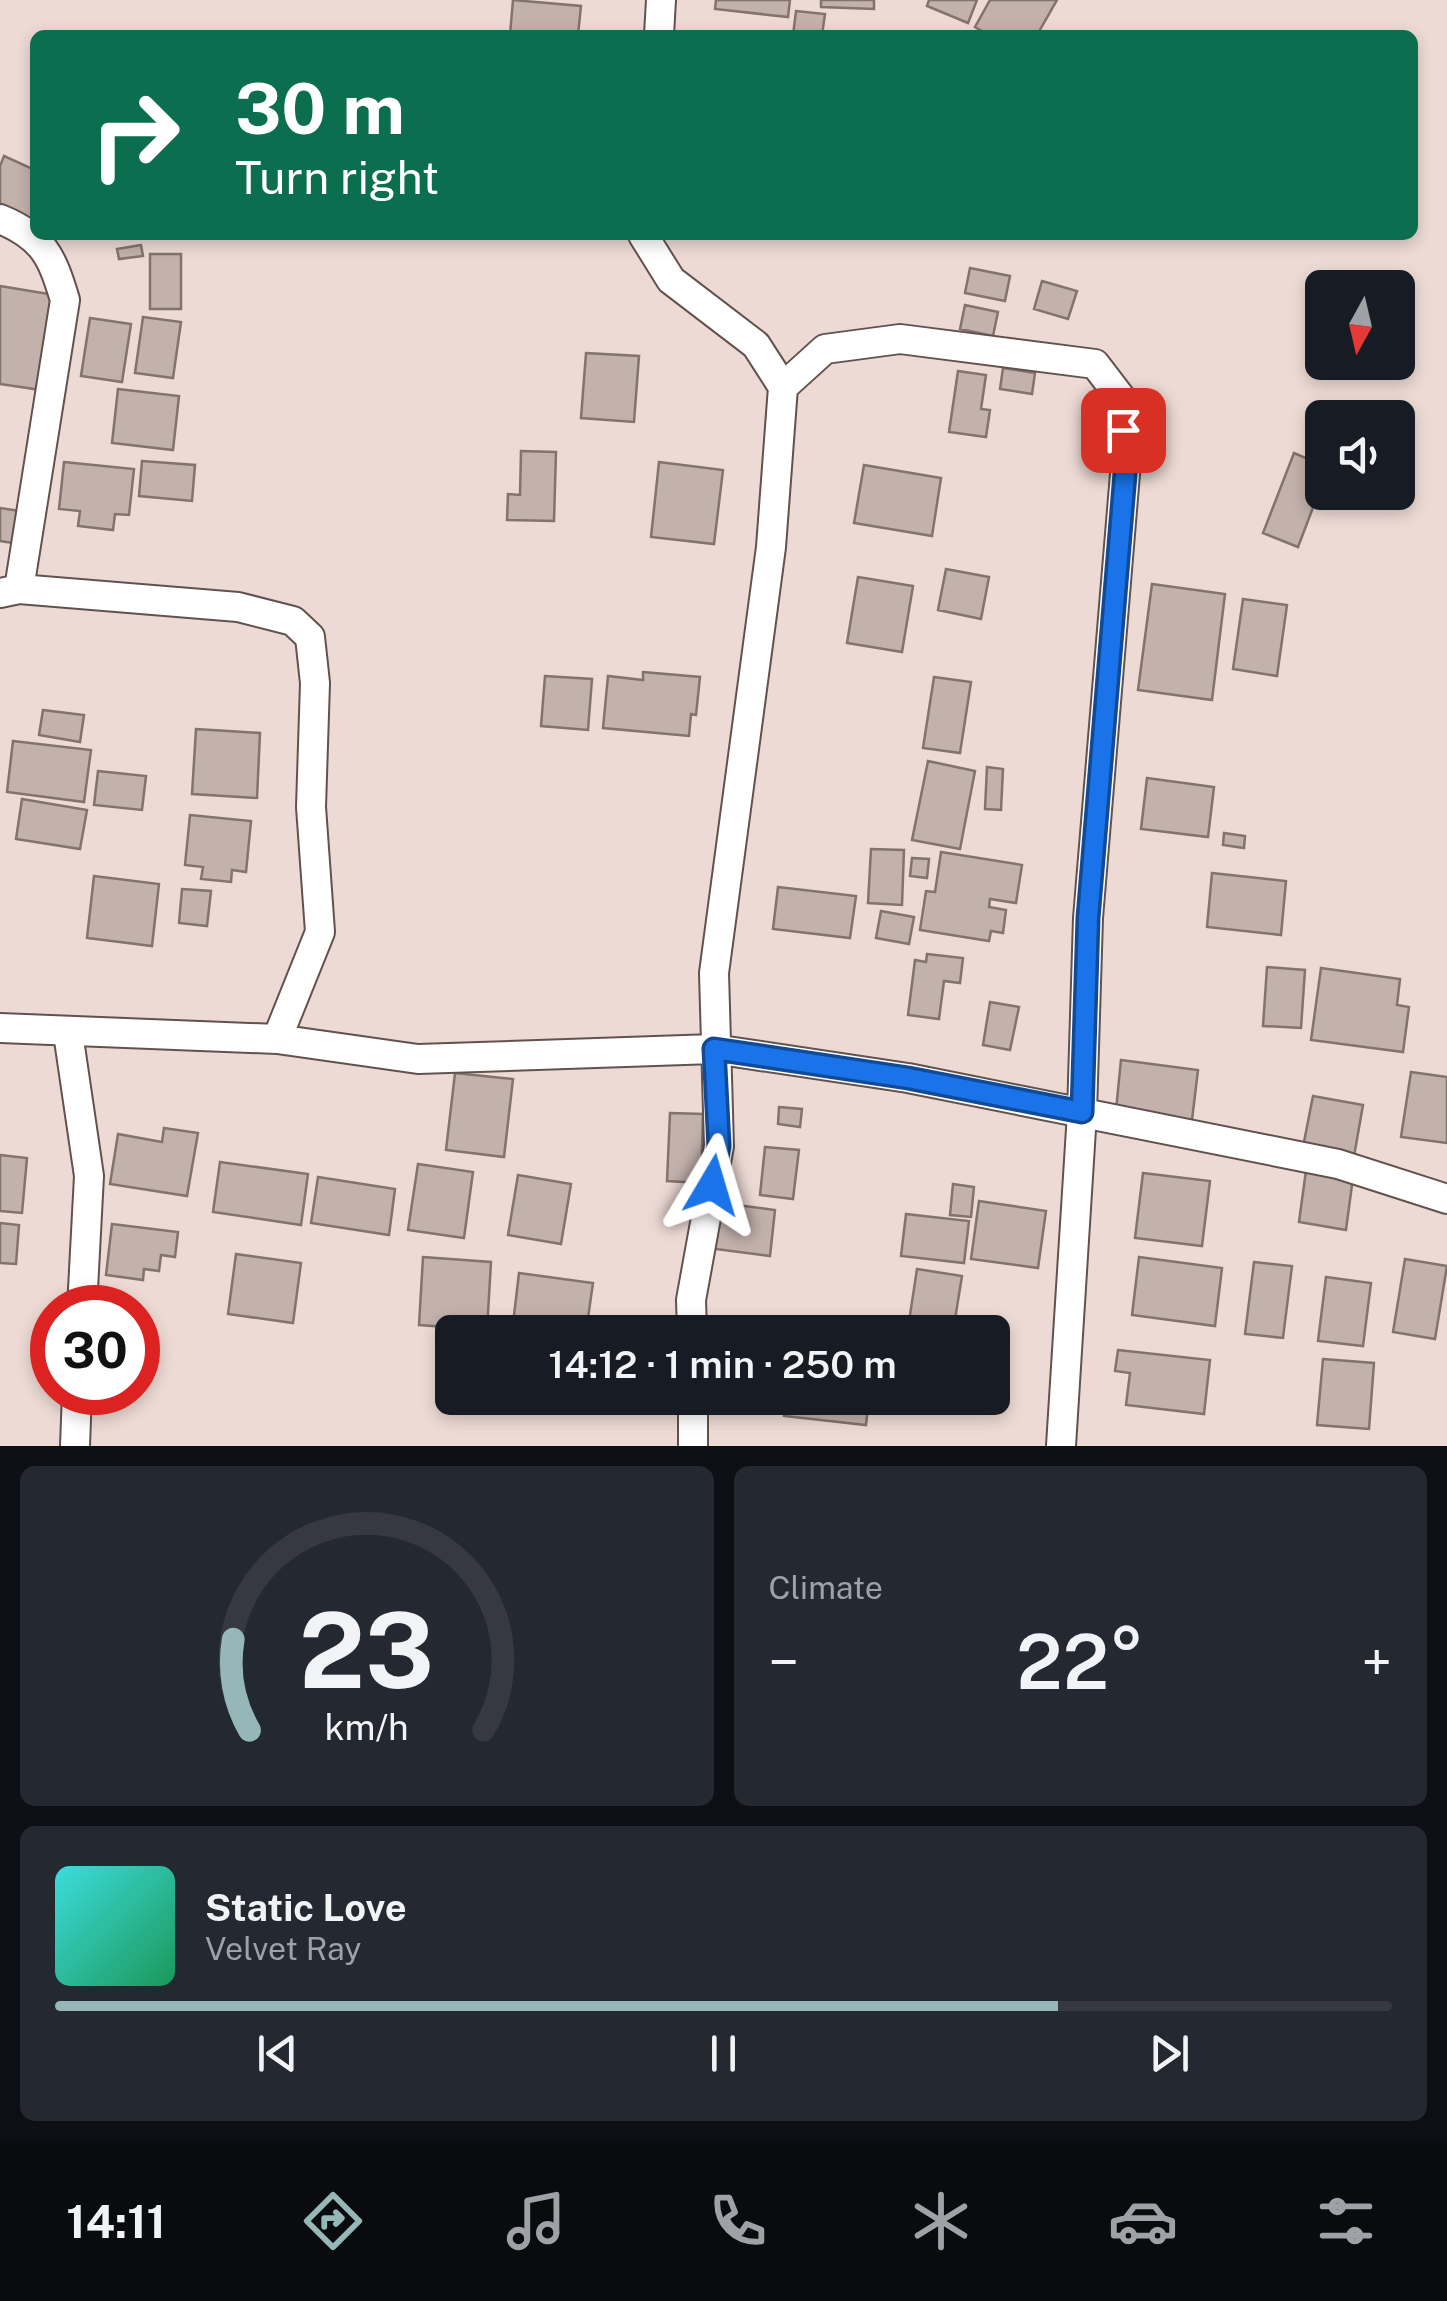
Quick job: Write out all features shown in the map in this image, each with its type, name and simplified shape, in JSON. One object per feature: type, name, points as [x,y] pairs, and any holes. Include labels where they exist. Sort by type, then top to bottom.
[{"type":"street","points":[[660,30],[661,0]]},
{"type":"street","points":[[0,219],[30,237]]},
{"type":"street","points":[[34,240],[51,254],[65,300],[9,591],[238,607],[292,621],[310,637],[315,683],[312,806],[320,932],[276,1039]]},
{"type":"street","points":[[645,240],[671,280],[756,345],[783,387],[771,547],[714,972],[719,1146],[691,1315]]},
{"type":"street","points":[[783,387],[825,348],[900,340],[1095,364],[1121,398],[1126,462],[1088,918],[1082,1112],[1061,1446]]},
{"type":"street","points":[[0,1028],[276,1039],[418,1059],[714,1049],[908,1078],[1338,1164],[1447,1199]]},
{"type":"street","points":[[68,1033],[89,1176],[83,1285]]},
{"type":"street","points":[[75,1446],[76,1415]]},
{"type":"street","points":[[693,1415],[693,1446]]},
{"type":"building","points":[[513,0],[581,6],[579,30],[510,30]]},
{"type":"building","points":[[716,0],[790,0],[788,17],[715,9]]},
{"type":"building","points":[[821,0],[874,0],[874,9],[821,7]]},
{"type":"building","points":[[929,0],[977,0],[968,23],[927,6]]},
{"type":"building","points":[[990,0],[1057,0],[1040,30],[975,27]]},
{"type":"building","points":[[796,11],[825,14],[823,30],[794,30]]},
{"type":"building","points":[[4,156],[30,168],[30,223],[0,209],[0,166]]},
{"type":"building","points":[[141,245],[143,256],[119,259],[117,249]]},
{"type":"building","points":[[150,254],[181,254],[181,309],[150,309]]},
{"type":"building","points":[[970,268],[1010,276],[1005,301],[965,293]]},
{"type":"building","points":[[1042,281],[1077,291],[1068,319],[1034,309]]},
{"type":"building","points":[[0,286],[55,295],[41,390],[0,384]]},
{"type":"building","points":[[965,305],[998,312],[993,336],[960,329]]},
{"type":"building","points":[[143,317],[181,322],[173,378],[135,373]]},
{"type":"building","points":[[90,318],[131,324],[122,382],[81,376]]},
{"type":"building","points":[[586,353],[639,356],[634,422],[581,418]]},
{"type":"building","points":[[1003,368],[1035,373],[1032,394],[1000,389]]},
{"type":"building","points":[[958,371],[986,375],[981,409],[990,410],[986,437],[949,432]]},
{"type":"building","points":[[118,389],[179,396],[173,450],[112,443]]},
{"type":"building","points":[[521,451],[556,452],[554,521],[507,520],[508,494],[520,495]]},
{"type":"building","points":[[1294,453],[1305,458],[1305,510],[1312,510],[1298,547],[1263,533]]},
{"type":"building","points":[[142,461],[195,465],[192,501],[139,496]]},
{"type":"building","points":[[64,462],[134,469],[129,515],[115,514],[113,530],[78,526],[80,511],[59,509]]},
{"type":"building","points":[[659,462],[723,470],[714,544],[651,537]]},
{"type":"building","points":[[864,465],[941,478],[932,536],[854,523]]},
{"type":"building","points":[[0,508],[20,511],[13,543],[0,541]]},
{"type":"building","points":[[946,569],[989,577],[981,619],[938,610]]},
{"type":"building","points":[[858,577],[913,586],[902,652],[847,643]]},
{"type":"building","points":[[1152,584],[1225,594],[1212,700],[1138,690]]},
{"type":"building","points":[[1243,599],[1287,605],[1277,676],[1233,669]]},
{"type":"building","points":[[643,672],[700,677],[696,715],[691,714],[689,736],[603,728],[608,676],[643,680]]},
{"type":"building","points":[[545,676],[592,679],[588,730],[541,726]]},
{"type":"building","points":[[934,677],[971,682],[960,753],[923,748]]},
{"type":"building","points":[[43,710],[84,715],[80,742],[39,735]]},
{"type":"building","points":[[196,729],[260,733],[257,798],[192,794]]},
{"type":"building","points":[[13,741],[91,750],[84,802],[7,792]]},
{"type":"building","points":[[928,761],[975,771],[960,849],[912,840]]},
{"type":"building","points":[[987,767],[1003,769],[1001,810],[985,809]]},
{"type":"building","points":[[98,771],[146,776],[142,810],[94,805]]},
{"type":"building","points":[[1147,778],[1214,787],[1208,837],[1141,829]]},
{"type":"building","points":[[22,799],[87,810],[80,849],[16,839]]},
{"type":"building","points":[[190,815],[251,821],[246,872],[232,870],[231,882],[201,879],[203,867],[185,865]]},
{"type":"building","points":[[1224,833],[1245,836],[1244,848],[1223,845]]},
{"type":"building","points":[[871,849],[904,850],[902,905],[868,903]]},
{"type":"building","points":[[941,852],[1022,865],[1016,903],[990,899],[989,907],[1006,910],[1003,933],[991,931],[989,941],[920,930],[926,891],[935,892]]},
{"type":"building","points":[[912,858],[929,859],[927,878],[910,876]]},
{"type":"building","points":[[1212,873],[1286,881],[1281,935],[1207,927]]},
{"type":"building","points":[[94,876],[159,884],[152,946],[87,938]]},
{"type":"building","points":[[778,887],[856,896],[850,938],[773,929]]},
{"type":"building","points":[[182,889],[211,891],[207,926],[179,923]]},
{"type":"building","points":[[881,911],[914,917],[909,944],[876,938]]},
{"type":"building","points":[[927,954],[963,958],[960,983],[944,981],[939,1019],[908,1015],[915,960],[926,962]]},
{"type":"building","points":[[1267,967],[1305,970],[1301,1028],[1263,1026]]},
{"type":"building","points":[[1321,968],[1400,979],[1397,1005],[1409,1007],[1403,1052],[1311,1040]]},
{"type":"building","points":[[990,1002],[1019,1007],[1010,1050],[983,1045]]},
{"type":"building","points":[[1121,1060],[1198,1070],[1192,1120],[1116,1110]]},
{"type":"building","points":[[1411,1072],[1447,1077],[1447,1143],[1401,1137]]},
{"type":"building","points":[[455,1073],[513,1079],[504,1157],[446,1150]]},
{"type":"building","points":[[1313,1096],[1363,1105],[1353,1162],[1302,1152]]},
{"type":"building","points":[[779,1107],[802,1109],[800,1127],[778,1124]]},
{"type":"building","points":[[670,1113],[703,1114],[701,1183],[667,1181]]},
{"type":"building","points":[[164,1128],[198,1133],[187,1196],[110,1184],[118,1134],[162,1142]]},
{"type":"building","points":[[765,1147],[799,1150],[793,1199],[760,1195]]},
{"type":"building","points":[[0,1155],[27,1158],[22,1213],[0,1211]]},
{"type":"building","points":[[220,1162],[308,1174],[301,1225],[213,1212]]},
{"type":"building","points":[[1307,1163],[1354,1170],[1346,1230],[1299,1222]]},
{"type":"building","points":[[418,1164],[473,1172],[464,1238],[408,1230]]},
{"type":"building","points":[[1143,1173],[1210,1181],[1202,1246],[1135,1238]]},
{"type":"building","points":[[518,1175],[571,1184],[561,1244],[508,1235]]},
{"type":"building","points":[[318,1177],[395,1189],[389,1235],[311,1223]]},
{"type":"building","points":[[953,1184],[974,1187],[971,1217],[950,1215]]},
{"type":"building","points":[[705,1201],[775,1210],[770,1256],[700,1247]]},
{"type":"building","points":[[979,1201],[1046,1211],[1038,1268],[971,1259]]},
{"type":"building","points":[[906,1214],[969,1221],[964,1263],[901,1256]]},
{"type":"building","points":[[0,1223],[19,1225],[16,1264],[0,1263]]},
{"type":"building","points":[[112,1224],[178,1232],[175,1257],[161,1255],[159,1271],[144,1269],[143,1280],[106,1275]]},
{"type":"building","points":[[236,1254],[301,1263],[293,1323],[228,1314]]},
{"type":"building","points":[[423,1257],[491,1262],[488,1315],[435,1315],[435,1326],[419,1325]]},
{"type":"building","points":[[1139,1257],[1222,1268],[1215,1326],[1132,1315]]},
{"type":"building","points":[[1405,1259],[1447,1266],[1435,1339],[1393,1332]]},
{"type":"building","points":[[1254,1262],[1292,1266],[1283,1338],[1245,1334]]},
{"type":"building","points":[[917,1269],[962,1276],[956,1315],[910,1315]]},
{"type":"building","points":[[519,1273],[593,1283],[588,1315],[514,1315]]},
{"type":"building","points":[[1326,1277],[1371,1283],[1363,1346],[1318,1341]]},
{"type":"building","points":[[1118,1350],[1210,1360],[1204,1414],[1126,1405],[1130,1373],[1115,1371]]},
{"type":"building","points":[[1323,1359],[1374,1363],[1369,1429],[1317,1425]]},
{"type":"building","points":[[784,1415],[867,1415],[866,1425]]},
{"type":"route","points":[[712,1185],[719,1146],[714,1049],[908,1078],[1082,1112],[1088,918],[1126,462],[1123,430]]}]
